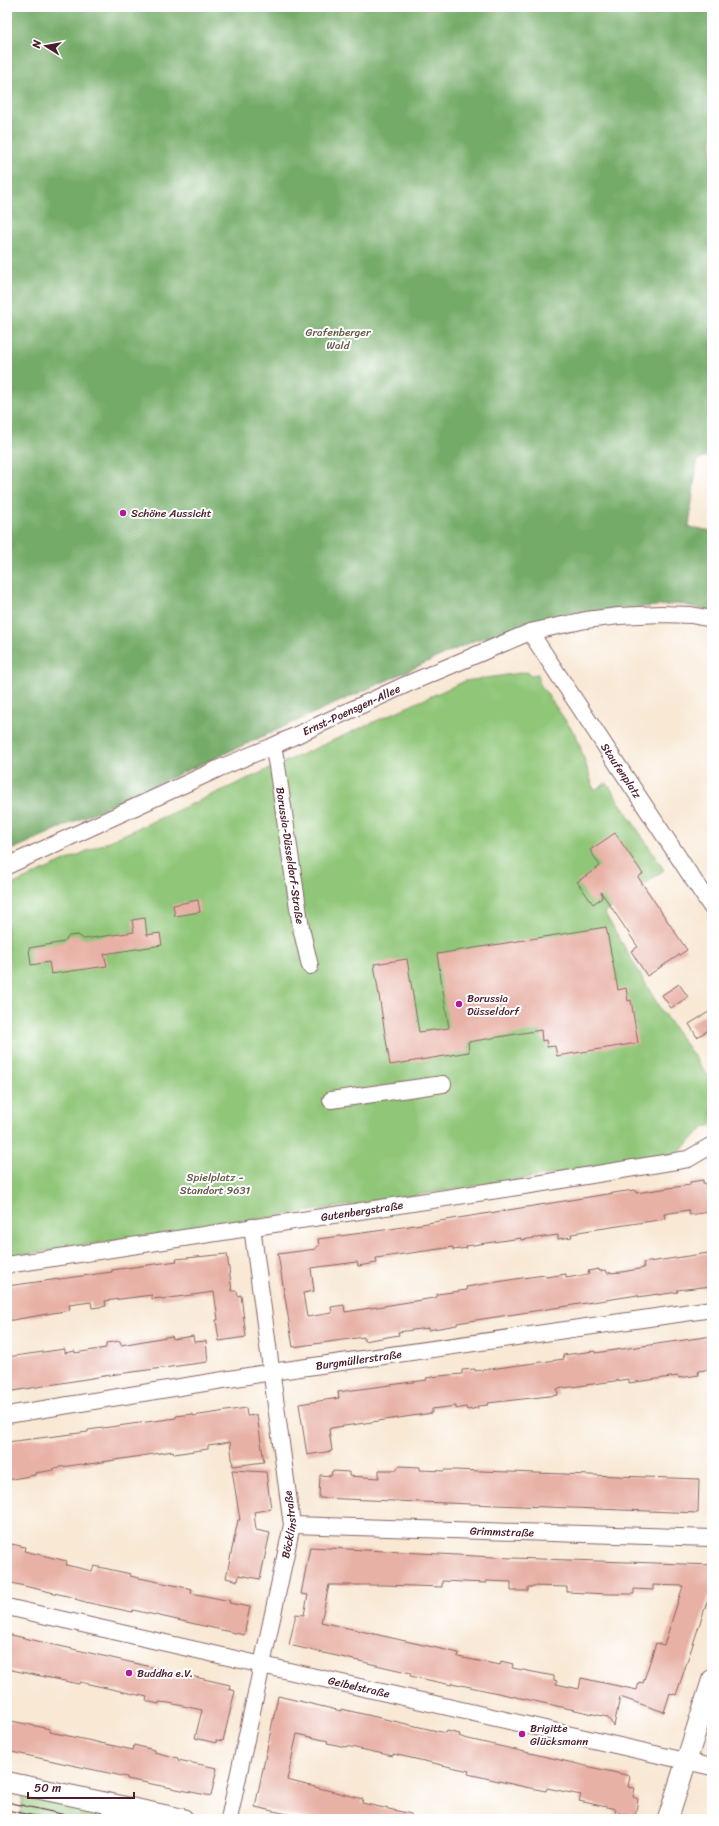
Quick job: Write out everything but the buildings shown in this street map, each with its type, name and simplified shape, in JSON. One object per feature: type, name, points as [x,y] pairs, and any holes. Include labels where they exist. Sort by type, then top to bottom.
[{"type":"main road","points":[[668,1819],[712,1680]]},
{"type":"main road","points":[[7,1782],[183,1819]]},
{"type":"street","name":"Ernst-Poensgen-Allee","points":[[7,866],[222,767],[273,746],[406,685],[530,632],[586,620],[619,616],[661,614],[691,615],[712,619]]},
{"type":"street","name":"Staufenplatz","points":[[530,632],[712,908]]},
{"type":"street","name":"Borussia-Düsseldorf-Straße","points":[[273,746],[301,928],[310,966]]},
{"type":"street","points":[[331,1100],[443,1084]]},
{"type":"street","name":"Gutenbergstraße","points":[[7,1265],[537,1184],[688,1159],[712,1145]]},
{"type":"street","name":"Böcklinstraße","points":[[229,1819],[292,1525],[252,1227]]},
{"type":"street","name":"Burgmüllerstraße","points":[[7,1415],[272,1372],[712,1309]]},
{"type":"street","name":"Grimmstraße","points":[[292,1525],[712,1538]]},
{"type":"street","name":"Geibelstraße","points":[[7,1607],[712,1768]]},
{"type":"green space","name":"Grafenberger Wald","points":[[7,7],[712,7],[712,454],[697,460],[689,527],[712,531],[712,612],[681,604],[569,613],[476,640],[7,852]]},
{"type":"green space","name":"Spielplatz - Standort 9631","points":[[527,672],[531,675],[538,674],[540,684],[577,737],[594,790],[607,783],[664,870],[604,912],[661,1010],[712,1080],[712,1125],[702,1129],[684,1148],[669,1157],[7,1257],[7,887],[465,681]]},
{"type":"green space","points":[[23,1794],[144,1819],[20,1819]]},
{"type":"tram line","points":[[7,1802],[84,1819]]},
{"type":"tram line","points":[[7,1810],[50,1819]]},
{"type":"place","name":"Schöne Aussicht","points":[[123,513]]},
{"type":"place","name":"Borussia Düsseldorf","points":[[459,1004]]},
{"type":"place","name":"Buddha e.V.","points":[[129,1673]]},
{"type":"place","name":"Brigitte Glücksmann","points":[[522,1734]]}]
